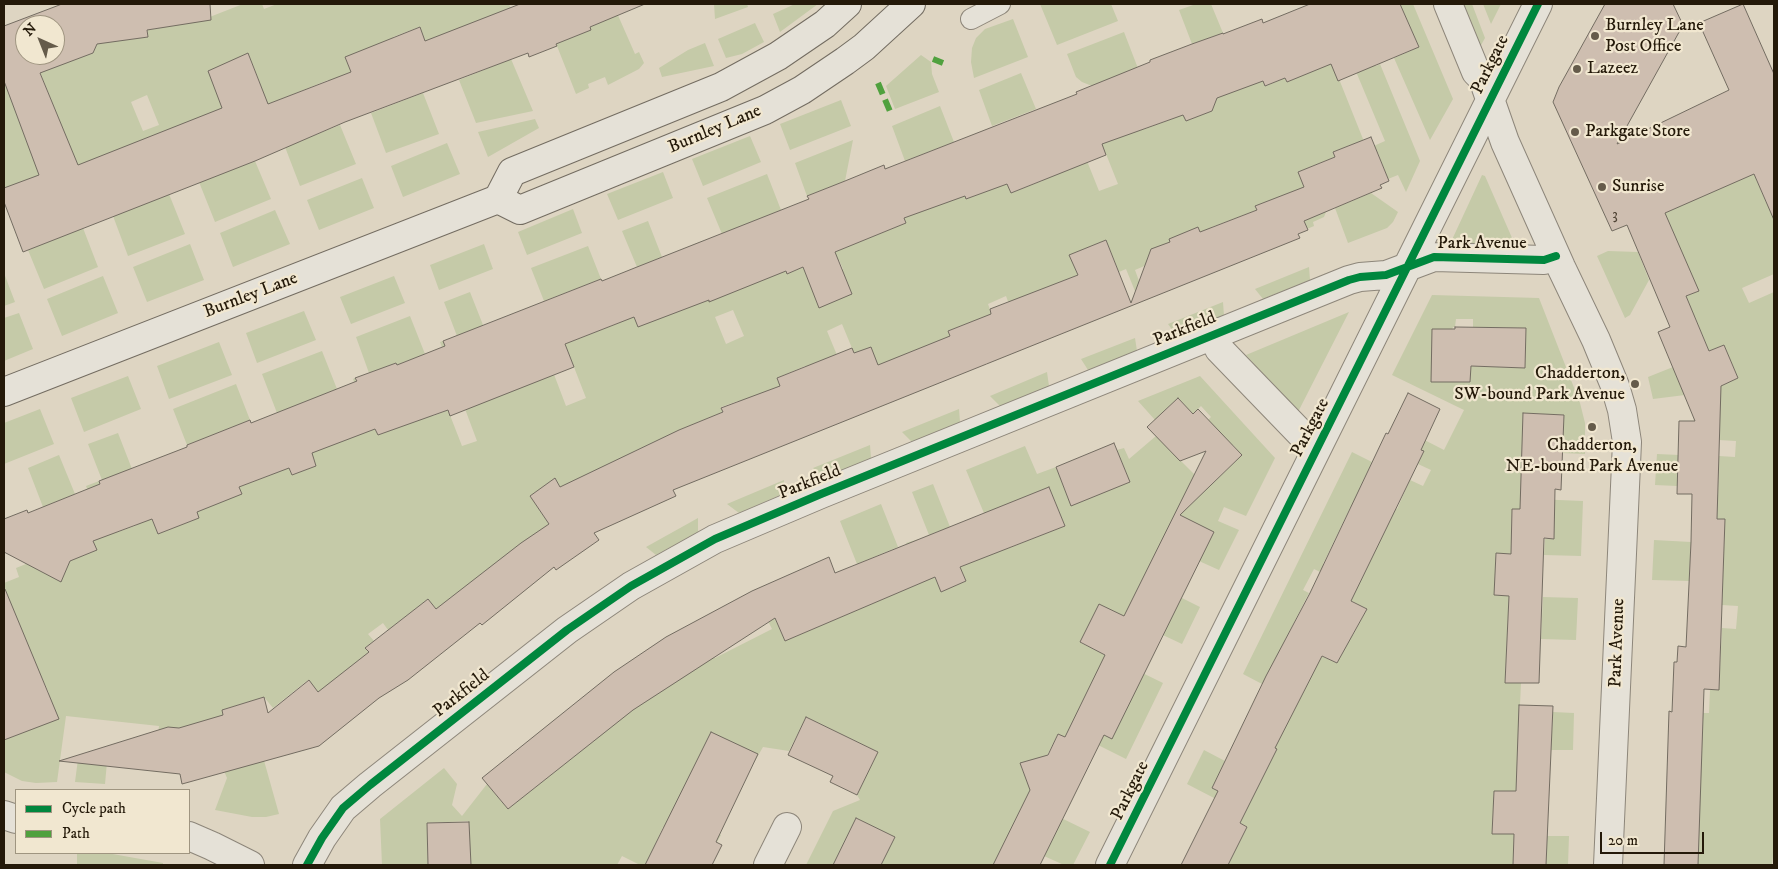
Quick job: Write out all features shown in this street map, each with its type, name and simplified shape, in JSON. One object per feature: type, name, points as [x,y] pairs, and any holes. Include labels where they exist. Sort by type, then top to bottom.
[{"type":"street","name":"Burnley Lane","points":[[4,392],[498,199],[512,172],[721,87],[778,56],[825,24],[847,4]]},
{"type":"street","name":"Burnley Lane","points":[[498,199],[520,210],[765,110],[802,90],[845,61],[864,47],[910,4]]},
{"type":"street","name":"Park Avenue","points":[[1448,4],[1476,72],[1483,79],[1498,127],[1615,386],[1622,410],[1627,442],[1608,865]]},
{"type":"street","name":"Parkgate","points":[[1110,865],[1538,4]]},
{"type":"street","name":"Park Avenue","points":[[1408,267],[1434,257],[1544,260],[1556,256]]},
{"type":"street","name":"Parkfield","points":[[307,865],[322,838],[343,808],[360,794],[567,630],[631,586],[687,554],[754,521],[1349,280],[1386,275],[1408,267]]},
{"type":"street","name":"Parkgate","points":[[1214,334],[1219,349],[1304,437],[1318,445]]},
{"type":"street","points":[[768,865],[787,827]]},
{"type":"street","points":[[190,836],[250,865]]},
{"type":"lane","points":[[971,19],[1000,4]]},
{"type":"green space","points":[[243,4],[262,4],[264,9],[277,4],[509,4],[526,49],[441,83],[419,27],[393,37],[399,53],[345,57],[351,72],[339,77],[354,116],[328,80],[264,106],[260,83],[249,55],[234,61],[227,119],[78,167],[40,72],[51,65],[65,65],[66,56],[74,60],[93,53],[97,44],[90,28],[126,40],[148,37],[147,30],[202,20]],"holes":[[[147,95],[159,125],[143,131],[131,102]]]},
{"type":"green space","points":[[596,4],[613,4],[635,54],[639,52],[644,63],[639,69],[608,85],[605,77],[588,84],[589,88],[576,94],[555,41],[574,37],[590,30],[590,27],[603,21]]},
{"type":"green space","points":[[714,4],[747,4],[748,7],[715,19]]},
{"type":"green space","points":[[795,4],[818,4],[780,32],[773,14]]},
{"type":"green space","points":[[1040,4],[1111,4],[1118,21],[1057,45]]},
{"type":"green space","points":[[1196,4],[1211,4],[1223,33],[1192,44],[1179,10]]},
{"type":"green space","points":[[1329,4],[1349,4],[1374,63],[1376,66],[1380,64],[1420,161],[1406,192],[1398,175],[1388,179],[1378,153],[1360,160],[1353,144],[1333,152],[1335,157],[1298,172],[1314,211],[1323,207],[1326,212],[1324,217],[1313,222],[1314,226],[1307,229],[1292,192],[1256,206],[1257,210],[1212,227],[1223,256],[1204,241],[1198,227],[1175,253],[1135,270],[1143,292],[1137,296],[1126,269],[1119,272],[1106,240],[1070,255],[1078,275],[1045,288],[1051,304],[1010,307],[1006,296],[988,304],[993,318],[971,322],[948,331],[956,351],[878,365],[854,354],[876,409],[815,390],[805,366],[777,378],[797,427],[741,407],[738,401],[721,407],[723,412],[679,430],[697,474],[675,433],[635,451],[574,507],[555,479],[530,496],[549,524],[448,600],[470,628],[458,637],[428,599],[391,628],[393,637],[383,623],[368,634],[374,641],[365,648],[374,659],[318,692],[308,680],[273,708],[264,697],[222,710],[225,721],[156,755],[159,726],[66,716],[57,782],[36,783],[22,781],[4,772],[4,740],[25,732],[49,693],[42,678],[27,684],[21,629],[4,635],[4,583],[19,577],[16,568],[41,558],[61,552],[83,556],[96,550],[93,540],[105,534],[86,486],[99,481],[118,532],[135,526],[150,514],[158,534],[199,518],[179,465],[242,493],[239,487],[271,475],[286,459],[292,475],[316,466],[310,449],[367,417],[353,379],[355,378],[378,435],[418,420],[428,404],[433,416],[448,410],[462,446],[477,441],[440,342],[547,356],[566,406],[586,398],[565,344],[619,323],[615,312],[701,266],[692,245],[705,240],[716,266],[782,262],[787,274],[804,267],[852,294],[839,271],[843,269],[839,260],[833,262],[830,254],[906,223],[904,218],[964,193],[966,199],[993,189],[991,144],[1011,193],[1042,181],[1035,162],[1087,161],[1099,191],[1118,184],[1106,154],[1095,142],[1145,129],[1172,119],[1174,90],[1186,121],[1212,111],[1215,103],[1211,93],[1255,59],[1266,86],[1285,78],[1287,82],[1349,54]],"holes":[[[1352,62],[1385,141],[1367,149],[1335,69]],[[733,310],[744,336],[726,344],[715,317]],[[842,324],[854,353],[839,360],[827,331]]]},
{"type":"green space","points":[[1400,4],[1413,4],[1453,99],[1430,140],[1394,58],[1419,47]]},
{"type":"green space","points":[[1463,4],[1472,4],[1485,38],[1480,47]]},
{"type":"green space","points":[[1483,4],[1501,4],[1491,24]]},
{"type":"green space","points":[[1013,19],[1028,57],[974,78],[971,62],[972,48],[976,38],[985,29]]},
{"type":"green space","points":[[755,23],[764,42],[742,54],[726,58],[718,39]]},
{"type":"green space","points":[[1124,32],[1139,71],[1092,86],[1076,77],[1067,54]]},
{"type":"green space","points":[[705,43],[714,66],[662,77],[659,68],[688,50]]},
{"type":"green space","points":[[921,55],[931,62],[932,74],[939,92],[895,109],[886,86]]},
{"type":"green space","points":[[511,59],[533,111],[476,123],[459,80]]},
{"type":"green space","points":[[1021,73],[1036,109],[992,126],[979,90]]},
{"type":"green space","points":[[13,78],[37,105],[16,113],[27,142],[65,170],[4,188],[4,82]]},
{"type":"green space","points":[[423,93],[439,134],[386,153],[371,113]]},
{"type":"green space","points":[[841,100],[851,126],[790,150],[780,124]]},
{"type":"green space","points":[[940,106],[954,142],[905,161],[892,126]]},
{"type":"green space","points":[[535,119],[539,128],[488,157],[478,132]]},
{"type":"green space","points":[[340,125],[356,164],[300,186],[285,147]]},
{"type":"green space","points":[[750,136],[761,162],[703,186],[692,159]]},
{"type":"green space","points":[[853,140],[845,181],[807,196],[795,163]]},
{"type":"green space","points":[[447,143],[460,174],[403,197],[391,166]]},
{"type":"green space","points":[[255,161],[271,199],[215,222],[199,182]]},
{"type":"green space","points":[[1770,167],[1772,171],[1756,179],[1766,202],[1774,198],[1774,274],[1742,288],[1749,303],[1774,292],[1774,856],[1772,865],[1697,865],[1703,713],[1709,713],[1710,690],[1719,689],[1722,628],[1736,629],[1738,606],[1722,605],[1725,519],[1699,518],[1700,495],[1718,495],[1719,456],[1735,457],[1736,441],[1719,440],[1720,421],[1694,421],[1693,410],[1688,400],[1738,378],[1724,345],[1709,351],[1695,317],[1679,324],[1671,303],[1698,291],[1634,226]]},
{"type":"green space","points":[[663,172],[673,198],[618,220],[607,194]]},
{"type":"green space","points":[[767,174],[781,210],[722,234],[707,198]]},
{"type":"green space","points":[[1482,175],[1485,176],[1516,247],[1450,244]]},
{"type":"green space","points":[[362,178],[374,208],[319,230],[307,200]]},
{"type":"green space","points":[[1371,193],[1398,212],[1393,222],[1387,228],[1348,243],[1335,208]]},
{"type":"green space","points":[[169,194],[185,234],[128,256],[113,216]]},
{"type":"green space","points":[[573,209],[582,233],[527,255],[518,232]]},
{"type":"green space","points":[[275,210],[290,244],[233,267],[220,233]]},
{"type":"green space","points":[[648,221],[662,257],[637,267],[622,231]]},
{"type":"green space","points":[[83,228],[98,267],[44,289],[28,250]]},
{"type":"green space","points":[[190,244],[204,280],[147,302],[133,267]]},
{"type":"green space","points":[[484,244],[493,269],[439,290],[430,265]]},
{"type":"green space","points":[[588,246],[601,279],[544,301],[531,268]]},
{"type":"green space","points":[[1608,251],[1638,252],[1649,280],[1630,315],[1625,318],[1597,256]]},
{"type":"green space","points":[[1309,267],[1310,280],[1263,299],[1255,289]]},
{"type":"green space","points":[[4,273],[15,302],[4,306]]},
{"type":"green space","points":[[103,276],[118,313],[62,336],[47,299]]},
{"type":"green space","points":[[394,276],[405,303],[351,324],[340,297]]},
{"type":"green space","points":[[470,292],[485,330],[457,336],[444,302]]},
{"type":"green space","points":[[1432,295],[1539,298],[1580,403],[1585,423],[1585,454],[1562,453],[1564,415],[1524,413],[1534,499],[1583,501],[1581,556],[1544,555],[1545,539],[1554,539],[1554,525],[1546,524],[1546,509],[1512,509],[1511,554],[1496,554],[1495,595],[1509,596],[1505,682],[1521,683],[1516,791],[1494,791],[1492,833],[1514,834],[1513,865],[1228,865],[1247,827],[1237,821],[1241,812],[1187,784],[1204,750],[1225,761],[1212,788],[1248,805],[1253,737],[1284,730],[1312,674],[1262,684],[1243,674],[1352,452],[1372,462],[1359,490],[1397,509],[1410,480],[1423,486],[1431,470],[1418,464],[1424,451],[1398,439],[1403,429],[1444,450],[1464,410],[1392,375]],"holes":[[[1456,319],[1473,319],[1473,327],[1526,328],[1525,368],[1471,366],[1470,382],[1432,382],[1453,327],[1455,327]],[[1350,508],[1387,526],[1360,582],[1323,564]],[[1314,569],[1355,589],[1350,600],[1367,609],[1353,635],[1336,627],[1350,638],[1337,663],[1285,640],[1309,593],[1303,590]]]},
{"type":"green space","points":[[1223,302],[1224,316],[1176,335],[1168,324]]},
{"type":"green space","points":[[304,311],[316,340],[257,363],[246,333]]},
{"type":"green space","points":[[1349,312],[1298,412],[1246,355]]},
{"type":"green space","points":[[19,313],[33,349],[4,361],[4,318]]},
{"type":"green space","points":[[410,316],[425,354],[369,373],[356,337]]},
{"type":"green space","points":[[1135,338],[1137,351],[1088,370],[1081,359]]},
{"type":"green space","points":[[219,342],[232,375],[169,399],[157,366]]},
{"type":"green space","points":[[322,351],[337,389],[277,413],[262,374]]},
{"type":"green space","points":[[1673,367],[1685,395],[1653,399],[1648,377]]},
{"type":"green space","points":[[1047,372],[1049,386],[1000,406],[990,396]]},
{"type":"green space","points":[[128,376],[141,409],[84,432],[71,398]]},
{"type":"green space","points":[[1200,376],[1275,458],[1246,516],[1224,507],[1218,521],[1239,530],[1219,570],[1199,561],[1152,583],[1200,607],[1182,644],[1099,605],[1081,643],[1163,683],[1126,759],[1096,744],[1093,751],[1058,734],[1042,765],[1032,760],[1024,762],[1021,767],[1024,774],[1036,779],[1053,814],[1090,832],[1073,865],[1064,865],[1044,856],[1058,826],[1021,808],[994,865],[881,865],[894,837],[856,818],[833,865],[806,865],[833,811],[860,800],[857,795],[878,752],[806,717],[789,751],[763,747],[715,831],[721,835],[717,842],[685,827],[680,835],[663,827],[655,845],[671,853],[665,865],[640,865],[622,856],[617,865],[471,865],[468,821],[427,823],[428,865],[382,865],[380,819],[444,768],[457,784],[452,805],[462,816],[487,784],[508,809],[571,759],[705,641],[715,658],[772,629],[753,591],[761,587],[785,641],[923,582],[906,543],[919,539],[941,592],[966,581],[960,567],[994,553],[991,530],[966,470],[1025,446],[1037,474],[1056,467],[1071,505],[1130,482],[1117,450],[1124,448],[1129,459],[1156,436],[1208,488],[1242,455],[1233,445],[1228,450],[1203,425],[1211,417],[1201,406],[1193,414],[1178,398],[1155,420],[1138,401]],"holes":[[[1049,487],[1065,526],[1007,549],[991,511]]]},
{"type":"green space","points":[[236,384],[250,420],[187,445],[173,409]]},
{"type":"green space","points":[[40,409],[54,444],[4,464],[4,423]]},
{"type":"green space","points":[[959,409],[960,422],[912,442],[902,432]]},
{"type":"green space","points":[[118,433],[132,469],[102,480],[88,444]]},
{"type":"green space","points":[[870,445],[871,458],[824,478],[813,468]]},
{"type":"green space","points":[[1657,454],[1679,455],[1677,486],[1655,485]]},
{"type":"green space","points":[[59,455],[75,494],[43,507],[28,468]]},
{"type":"green space","points":[[784,480],[783,494],[739,513],[727,504]]},
{"type":"green space","points":[[933,484],[950,527],[929,535],[912,492]]},
{"type":"green space","points":[[881,504],[898,547],[857,564],[840,521]]},
{"type":"green space","points":[[698,518],[698,532],[656,555],[646,547]]},
{"type":"green space","points":[[1654,540],[1691,542],[1689,581],[1652,580]]},
{"type":"green space","points":[[1543,597],[1578,598],[1576,640],[1541,639]]},
{"type":"green space","points":[[1553,712],[1574,713],[1573,750],[1551,750]]},
{"type":"green space","points":[[263,757],[279,814],[266,817],[252,817],[215,810],[227,778],[224,771]]},
{"type":"green space","points":[[78,759],[107,762],[105,784],[75,782]]},
{"type":"green space","points":[[1547,836],[1569,836],[1568,865],[1546,865]]},
{"type":"green space","points":[[77,854],[113,854],[163,863],[163,865],[77,865]]},
{"type":"building","points":[[62,4],[210,4],[211,20],[147,30],[148,37],[97,44],[93,53],[65,64],[65,15],[33,15]]},
{"type":"building","points":[[520,4],[645,4],[590,27],[591,30],[556,44],[557,46],[529,57],[528,53],[345,122],[255,161],[23,252],[4,202],[4,188],[39,175],[4,81],[4,26],[15,22],[15,65],[61,65],[40,73],[78,165],[222,108],[208,71],[248,53],[268,104],[351,72],[345,57],[420,27],[425,41]]},
{"type":"building","points":[[1310,4],[1400,4],[1419,47],[1338,81],[1331,64],[1287,82],[1285,78],[1265,86],[1263,81],[1217,98],[1212,111],[1186,121],[1183,115],[1102,144],[1106,155],[1011,193],[1007,184],[966,199],[965,196],[904,218],[906,223],[835,252],[852,294],[819,308],[803,267],[787,274],[786,271],[709,302],[709,300],[638,327],[634,317],[565,344],[574,367],[450,416],[448,410],[378,435],[375,429],[312,453],[316,466],[292,475],[289,468],[239,487],[242,494],[197,512],[199,518],[158,534],[152,519],[93,541],[97,550],[70,561],[61,582],[4,552],[4,519],[27,510],[28,513],[100,484],[99,481],[187,447],[187,445],[250,420],[251,423],[357,381],[355,378],[396,363],[397,365],[445,346],[443,341],[601,279],[602,281],[809,199],[807,196],[884,165],[885,169],[1077,94],[1076,92],[1150,62],[1150,60],[1262,19],[1263,23]]},
{"type":"building","points":[[1605,4],[1673,4],[1683,25],[1617,144],[1729,90],[1699,23],[1743,4],[1774,74],[1774,220],[1754,174],[1665,213],[1699,291],[1686,296],[1709,351],[1724,345],[1738,378],[1721,386],[1717,519],[1725,519],[1719,690],[1704,689],[1698,865],[1664,865],[1669,711],[1672,712],[1674,662],[1677,662],[1678,646],[1686,647],[1691,542],[1692,494],[1677,494],[1679,421],[1695,421],[1658,332],[1670,327],[1627,225],[1612,231],[1553,102],[1559,87]]},
{"type":"building","points":[[1371,137],[1389,181],[1380,185],[1382,188],[1304,221],[1308,230],[1298,234],[1300,238],[673,490],[676,496],[594,533],[599,540],[556,570],[554,567],[482,625],[480,623],[408,680],[379,698],[319,746],[182,784],[180,774],[59,761],[168,727],[179,728],[223,715],[222,710],[264,697],[268,713],[309,680],[318,692],[369,652],[365,648],[428,599],[436,609],[521,543],[549,524],[530,496],[555,478],[560,487],[679,430],[723,412],[721,408],[780,386],[777,378],[852,348],[854,353],[871,347],[878,365],[950,336],[948,331],[991,314],[990,309],[1078,275],[1069,255],[1106,240],[1131,303],[1151,249],[1170,242],[1169,239],[1198,227],[1200,232],[1257,210],[1255,206],[1304,187],[1298,172],[1335,157],[1333,152]]},
{"type":"building","points":[[1455,327],[1526,328],[1525,368],[1471,366],[1470,382],[1431,382],[1432,329],[1455,329]]},
{"type":"building","points":[[1408,393],[1440,409],[1421,450],[1424,451],[1351,601],[1367,609],[1337,663],[1322,656],[1275,748],[1277,749],[1240,823],[1247,827],[1228,865],[1181,865],[1218,791],[1212,788],[1266,676],[1310,593],[1386,433],[1388,434]]},
{"type":"building","points":[[1178,398],[1193,414],[1198,409],[1242,455],[1180,515],[1214,532],[1112,739],[1104,735],[1040,865],[993,865],[1030,790],[1020,763],[1048,755],[1058,734],[1065,737],[1105,655],[1080,642],[1099,604],[1124,616],[1206,451],[1180,461],[1147,427]]},
{"type":"building","points":[[1523,413],[1564,415],[1561,490],[1555,489],[1554,539],[1544,538],[1539,683],[1505,683],[1509,596],[1494,595],[1496,553],[1511,554],[1512,509],[1520,509]]},
{"type":"building","points":[[1114,443],[1130,482],[1071,506],[1056,467]]},
{"type":"building","points":[[1049,487],[1065,526],[960,567],[966,581],[941,592],[935,577],[785,641],[775,618],[633,710],[508,809],[482,778],[614,672],[666,637],[752,591],[829,557],[835,573]]},
{"type":"building","points":[[4,589],[59,719],[4,740]]},
{"type":"building","points":[[1519,705],[1553,706],[1546,865],[1513,865],[1514,834],[1492,834],[1494,791],[1516,791]]},
{"type":"building","points":[[806,717],[878,752],[857,795],[830,782],[833,776],[788,755]]},
{"type":"building","points":[[711,732],[758,754],[716,842],[722,845],[712,865],[645,865]]},
{"type":"building","points":[[856,818],[895,837],[881,865],[833,865]]},
{"type":"building","points":[[469,822],[471,865],[428,865],[427,823]]},
{"type":"marked path","points":[[933,59],[943,63]]},
{"type":"marked path","points":[[878,83],[892,116]]},
{"type":"cycle path","points":[[1110,865],[1538,4]]},
{"type":"cycle path","points":[[307,865],[322,838],[343,808],[370,785],[567,630],[631,586],[715,539],[821,494],[1349,280],[1386,275],[1434,257],[1544,260],[1556,256]]},
{"type":"place","name":"Burnley Lane Post Office","points":[[1595,36]]},
{"type":"place","name":"Lazeez","points":[[1577,69]]},
{"type":"place","name":"Parkgate Store","points":[[1575,132]]},
{"type":"place","name":"Sunrise","points":[[1602,187]]},
{"type":"place","name":"Chadderton, SW-bound Park Avenue","points":[[1635,384]]},
{"type":"place","name":"Chadderton, NE-bound Park Avenue","points":[[1592,427]]}]
